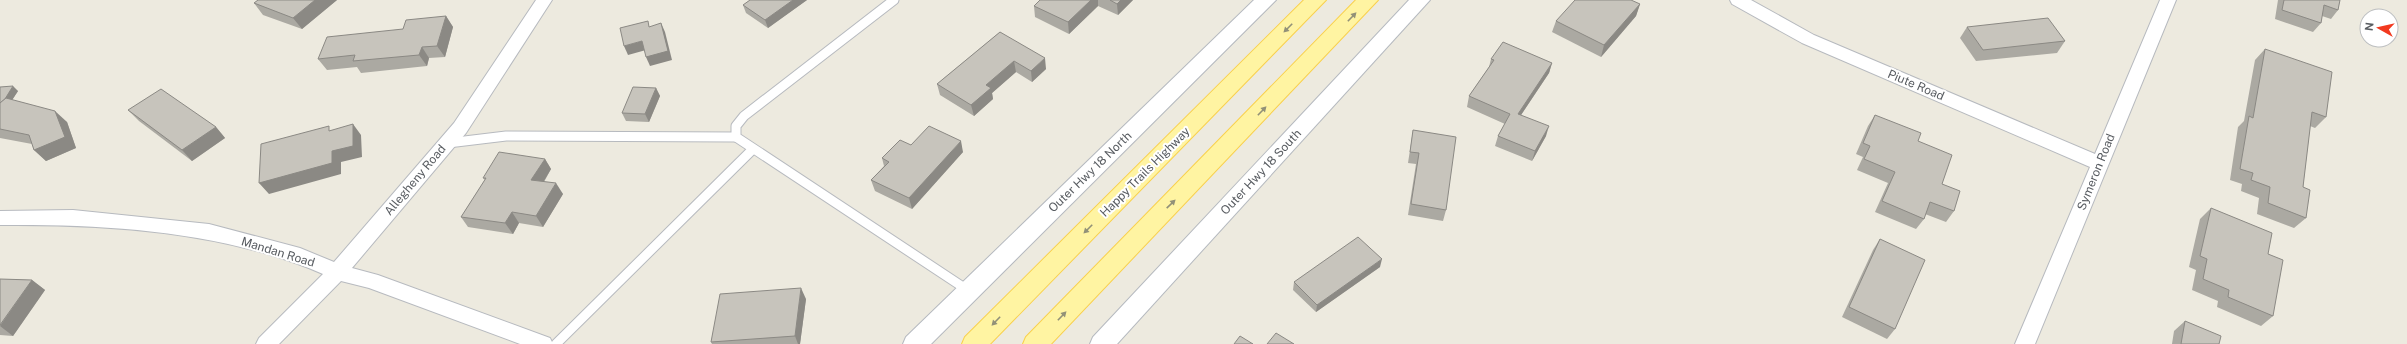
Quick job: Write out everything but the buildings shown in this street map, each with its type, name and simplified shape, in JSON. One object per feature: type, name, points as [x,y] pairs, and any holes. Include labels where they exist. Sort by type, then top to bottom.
[{"type":"main road","name":"Happy Trails Highway","points":[[974,344],[1316,0]]},
{"type":"main road","points":[[1036,344],[1368,0]]},
{"type":"street","name":"Allegheny Road","points":[[266,344],[337,272],[460,128],[544,0]]},
{"type":"street","name":"Outer Hwy 18 North","points":[[915,344],[1266,0]]},
{"type":"street","name":"Outer Hwy 18 South","points":[[1102,344],[1420,0]]},
{"type":"street","name":"Piute Road","points":[[1738,0],[1808,39],[2099,163]]},
{"type":"street","name":"Symeron Road","points":[[2025,344],[2168,0]]},
{"type":"street","name":"Mandan Road","points":[[0,218],[73,217],[209,232],[300,256],[337,272],[371,281],[543,344]]},
{"type":"lane","points":[[736,137],[736,126],[744,116],[894,0]]},
{"type":"lane","points":[[447,143],[506,136],[736,137],[969,291]]},
{"type":"lane","points":[[556,344],[753,149]]}]
